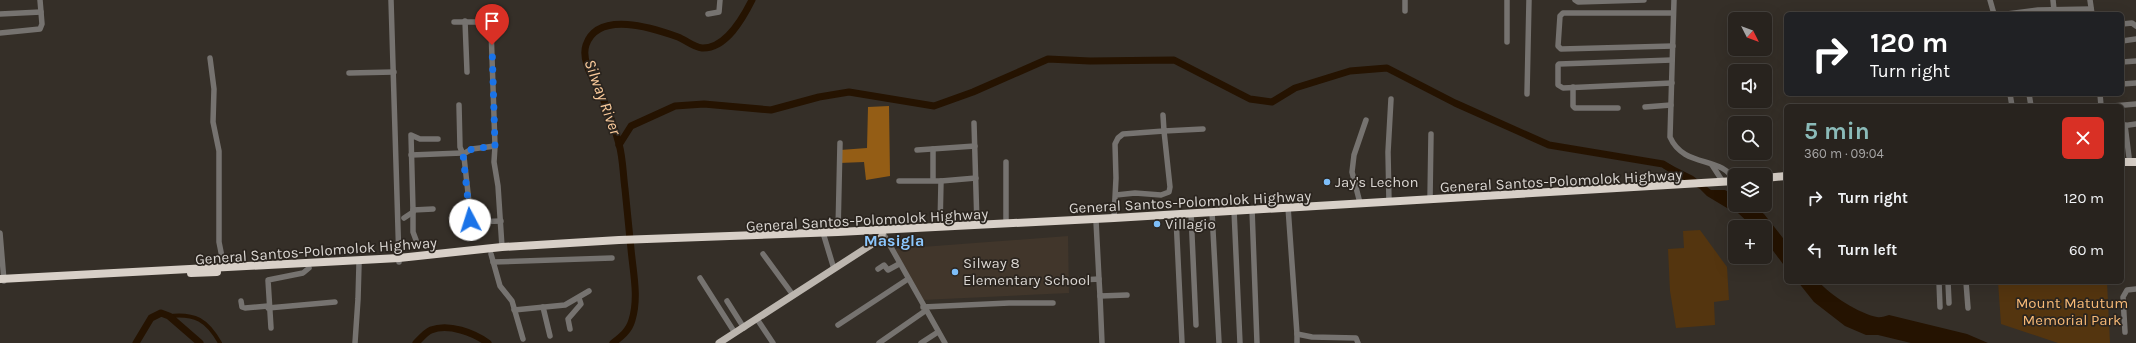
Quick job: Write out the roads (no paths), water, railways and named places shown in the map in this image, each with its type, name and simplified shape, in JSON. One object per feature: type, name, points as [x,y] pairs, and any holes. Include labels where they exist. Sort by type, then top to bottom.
[{"type":"highway","points":[[1772,177],[1784,176]]},
{"type":"highway","points":[[1712,184],[1728,182]]},
{"type":"highway","points":[[1772,183],[1784,182]]},
{"type":"highway","points":[[2,281],[224,267],[399,260],[502,247],[645,242],[838,232],[883,232],[1006,223],[1235,212],[1360,203],[1728,183]]},
{"type":"highway","name":"General Santos-Polomolok Highway","points":[[1288,209],[1684,186]]},
{"type":"highway","name":"General Santos-Polomolok Highway","points":[[645,242],[824,236],[1176,217],[1191,214]]},
{"type":"highway","name":"General Santos-Polomolok Highway","points":[[2,281],[309,268],[399,260],[492,258],[619,243]]},
{"type":"main road","points":[[719,343],[877,241],[883,232]]},
{"type":"street","points":[[0,33],[38,30],[42,24],[40,0]]},
{"type":"street","points":[[391,0],[399,260]]},
{"type":"street","points":[[708,14],[719,12],[721,9],[720,0]]},
{"type":"street","points":[[1405,0],[1405,11]]},
{"type":"street","points":[[1507,0],[1507,42]]},
{"type":"street","points":[[1527,94],[1529,0]]},
{"type":"street","points":[[1575,0],[1578,2],[1644,0]]},
{"type":"street","points":[[1674,0],[1669,133],[1674,145],[1688,157],[1712,164],[1726,170],[1728,173]]},
{"type":"street","points":[[1990,0],[1993,12]]},
{"type":"street","points":[[2053,0],[2054,10]]},
{"type":"street","points":[[2030,12],[2054,10],[2092,11],[2090,0]]},
{"type":"street","points":[[0,14],[41,12]]},
{"type":"street","points":[[1673,13],[1563,13],[1560,16],[1558,46],[1561,49],[1673,46]]},
{"type":"street","points":[[465,21],[467,72]]},
{"type":"street","points":[[454,22],[486,22],[491,28],[495,146],[494,162],[498,186],[502,247]]},
{"type":"street","points":[[2124,24],[2132,23],[2136,26]]},
{"type":"street","points":[[2124,41],[2136,39]]},
{"type":"street","points":[[210,58],[214,89],[213,127],[219,151],[219,242],[224,267]]},
{"type":"street","points":[[1672,60],[1558,64],[1558,85],[1563,88],[1573,88],[1672,83]]},
{"type":"street","points":[[2124,62],[2136,61]]},
{"type":"street","points":[[349,73],[394,72]]},
{"type":"street","points":[[2124,84],[2136,83]]},
{"type":"street","points":[[1573,88],[1573,106],[1575,108],[1618,108]]},
{"type":"street","points":[[1389,202],[1388,159],[1391,99]]},
{"type":"street","points":[[459,104],[459,135],[463,154],[470,220],[473,222],[501,221]]},
{"type":"street","points":[[2124,105],[2136,104]]},
{"type":"street","points":[[1645,106],[1671,105]]},
{"type":"street","points":[[1116,195],[1134,193],[1161,195],[1169,192],[1170,187],[1164,131],[1164,115]]},
{"type":"street","points":[[1360,203],[1352,172],[1354,155],[1366,120]]},
{"type":"street","points":[[974,123],[977,225]]},
{"type":"street","points":[[2131,158],[2124,126],[2136,124]]},
{"type":"street","points":[[1114,218],[1116,195],[1115,144],[1118,138],[1124,134],[1203,129]]},
{"type":"street","points":[[416,240],[413,232],[410,133],[417,139],[438,140]]},
{"type":"street","points":[[1430,199],[1431,134]]},
{"type":"street","points":[[838,232],[840,143]]},
{"type":"street","points":[[411,155],[463,154],[472,149],[495,146]]},
{"type":"street","points":[[917,150],[975,146]]},
{"type":"street","points":[[933,180],[934,149]]},
{"type":"street","points":[[1006,162],[1006,223]]},
{"type":"street","points":[[1712,164],[1723,182]]},
{"type":"street","points":[[899,181],[941,181],[976,178]]},
{"type":"street","points":[[940,227],[941,181]]},
{"type":"street","points":[[404,218],[413,211],[433,209]]},
{"type":"street","points":[[1288,209],[1297,343]]},
{"type":"street","points":[[1252,211],[1257,343]]},
{"type":"street","points":[[1235,212],[1240,343]]},
{"type":"street","points":[[1212,213],[1219,343]]},
{"type":"street","points":[[1191,214],[1196,325]]},
{"type":"street","points":[[1176,217],[1182,343]]},
{"type":"street","points":[[1096,221],[1102,343]]},
{"type":"street","points":[[883,232],[899,264],[944,343]]},
{"type":"street","points":[[0,233],[2,281]]},
{"type":"street","points":[[824,236],[834,269]]},
{"type":"street","points":[[763,254],[793,295]]},
{"type":"street","points":[[523,339],[512,301],[500,286],[492,258],[612,258]]},
{"type":"street","points":[[354,343],[358,299],[358,264]]},
{"type":"street","points":[[878,269],[884,265],[888,270],[899,264]]},
{"type":"street","points":[[271,328],[268,307],[268,280],[302,273],[309,268]]},
{"type":"street","points":[[700,278],[735,333]]},
{"type":"street","points":[[838,325],[908,279]]},
{"type":"street","points":[[1080,280],[1099,279]]},
{"type":"street","points":[[1939,284],[1940,307]]},
{"type":"street","points":[[1948,284],[1949,303]]},
{"type":"street","points":[[1966,284],[1968,308]]},
{"type":"street","points":[[2125,332],[2123,297],[2127,290],[2136,289]]},
{"type":"street","points":[[514,310],[565,305],[589,291]]},
{"type":"street","points":[[1100,296],[1127,295]]},
{"type":"street","points":[[570,329],[568,318],[581,304],[579,298]]},
{"type":"street","points":[[241,301],[242,306],[245,308],[335,302]]},
{"type":"street","points":[[727,301],[744,328]]},
{"type":"street","points":[[879,343],[924,309],[1009,303],[1053,303]]},
{"type":"street","points":[[543,307],[550,336]]},
{"type":"street","points":[[757,319],[773,343]]},
{"type":"street","points":[[921,343],[938,332]]},
{"type":"street","points":[[1297,334],[1312,337],[1356,338],[1358,343]]},
{"type":"waterway","name":"Silway River","points":[[613,343],[631,324],[635,302],[635,284],[620,149],[608,112],[587,66],[585,59],[586,45],[592,34],[602,28],[627,24],[667,33],[702,48],[711,47],[726,38],[733,31],[752,0]]},
{"type":"waterway","points":[[619,145],[631,126],[675,106],[704,104],[771,110],[819,97],[849,92],[934,106],[973,92],[1048,59],[1090,61],[1174,60],[1250,99],[1272,102],[1295,88],[1350,71],[1387,68],[1455,103],[1549,145],[1663,164],[1671,169]]},
{"type":"waterway","name":"Silway River","points":[[136,343],[151,318],[161,313],[169,316],[200,343]]},
{"type":"waterway","points":[[169,316],[186,316],[199,320],[210,329],[220,343]]},
{"type":"waterway","name":"Silway River","points":[[416,343],[429,331],[438,328],[453,328],[461,330],[488,343]]},
{"type":"place","name":"Jay's Lechon","points":[[1327,182]]},
{"type":"place","name":"Villagio","points":[[1157,224]]},
{"type":"place","name":"Silway 8 Elementary School","points":[[955,272]]},
{"type":"district","name":"Masigla","points":[[894,240]]},
{"type":"park label","name":"Mount Matutum Memorial Park","points":[[2072,312]]}]
